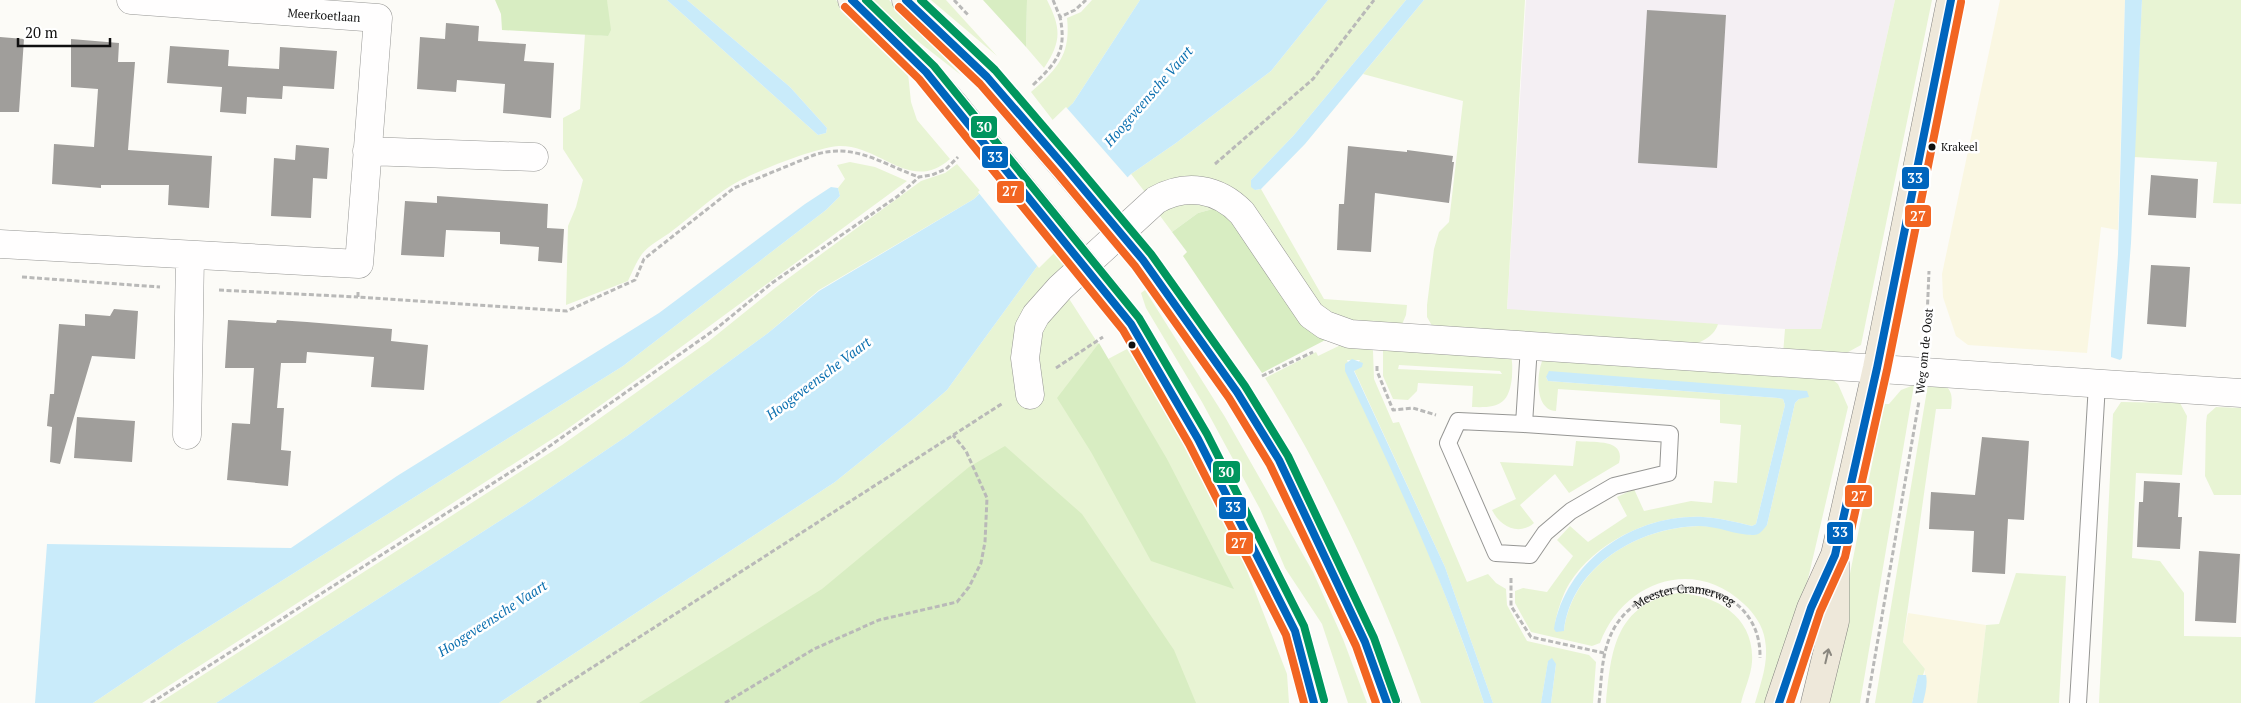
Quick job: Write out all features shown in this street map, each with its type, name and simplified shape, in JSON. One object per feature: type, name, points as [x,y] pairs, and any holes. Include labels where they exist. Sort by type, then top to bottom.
[{"type":"main road","points":[[852,0],[926,72],[1130,324],[1198,439],[1295,631],[1314,703]]},
{"type":"main road","points":[[906,0],[987,77],[1143,260],[1237,392],[1279,460],[1366,642],[1388,703]]},
{"type":"main road","points":[[1779,703],[1811,608],[1835,556],[1877,368],[1951,0]]},
{"type":"main road","points":[[1815,703],[1835,621],[1835,556]]},
{"type":"street","name":"Meerkoetlaan","points":[[131,0],[228,4],[378,18],[360,264]]},
{"type":"street","points":[[367,151],[534,157]]},
{"type":"street","points":[[1028,391],[1025,358],[1026,344],[1029,328],[1036,315],[1060,288],[1156,200],[1166,194],[1190,189],[1215,194],[1242,213],[1311,315],[1325,325],[1350,334],[2241,393]]},
{"type":"street","points":[[0,244],[360,264]]},
{"type":"street","points":[[187,435],[190,256]]},
{"type":"lane","points":[[1524,424],[1530,346]]},
{"type":"lane","points":[[2078,703],[2098,384]]},
{"type":"lane","points":[[1458,421],[1670,434],[1668,473],[1614,486],[1571,511],[1545,533],[1530,555],[1496,553],[1448,443],[1458,421]]},
{"type":"path","points":[[1032,86],[1053,65],[1058,57],[1063,40],[1060,17],[1053,0]]},
{"type":"path","points":[[1060,17],[1075,10],[1086,0]]},
{"type":"path","points":[[1190,189],[1195,181],[1313,78],[1374,0]]},
{"type":"path","points":[[360,264],[358,297],[567,311],[635,280],[644,259],[734,188],[814,155],[834,150],[856,151],[919,177],[932,175],[946,169],[960,155]]},
{"type":"path","points":[[151,703],[545,450],[717,328],[772,283],[898,196],[919,177]]},
{"type":"path","name":"Weg om de Oost","points":[[1867,703],[1924,373],[1929,308],[1929,270]]},
{"type":"path","points":[[537,703],[953,435],[1028,391],[1110,333]]},
{"type":"path","points":[[1261,376],[1350,334]]},
{"type":"path","points":[[1380,335],[1377,371],[1393,410],[1413,408],[1458,421]]},
{"type":"path","points":[[725,703],[814,649],[879,620],[957,602],[969,587],[981,563],[985,542],[987,498],[966,451],[953,435]]},
{"type":"path","points":[[1510,554],[1511,606],[1531,637],[1604,653]]},
{"type":"path","name":"Meester Cramerweg","points":[[1599,703],[1604,653],[1616,624],[1641,600],[1672,588],[1690,586],[1715,592],[1737,605],[1742,610],[1758,638],[1759,665]]},
{"type":"shaded area","points":[[1526,0],[1895,0],[1821,329],[1785,329],[1507,310]]},
{"type":"shaded area","points":[[2000,0],[2125,0],[2118,230],[2101,227],[2087,353],[1968,345],[1956,336],[1943,297],[1942,274]]},
{"type":"shaded area","points":[[1908,613],[1986,625],[1977,703],[1923,703],[1925,669],[1903,642]]},
{"type":"green space","points":[[495,0],[607,0],[611,30],[608,36],[502,30],[501,14]]},
{"type":"green space","points":[[607,0],[667,0],[818,135],[826,133],[827,128],[790,87],[687,0],[836,0],[908,73],[911,102],[917,120],[950,159],[936,168],[922,172],[909,170],[854,148],[839,146],[829,147],[784,161],[741,180],[709,201],[645,251],[628,281],[566,305],[568,226],[576,207],[583,180],[563,149],[563,118],[580,109],[585,34],[608,36]]},
{"type":"green space","points":[[865,0],[889,0],[961,75]]},
{"type":"green space","points":[[931,0],[946,0],[997,56]]},
{"type":"green space","points":[[983,0],[1027,0],[1026,47]]},
{"type":"green space","points":[[1027,0],[1047,0],[1057,27],[1057,42],[1044,68],[1026,47]]},
{"type":"green space","points":[[1092,0],[1140,0],[1073,103],[1055,123],[1031,92],[1055,68],[1064,52],[1068,31],[1067,18],[1081,12]]},
{"type":"green space","points":[[1328,0],[1406,0],[1294,135],[1251,180],[1255,190],[1261,189],[1324,299],[1407,305],[1406,315],[1400,329],[1325,316],[1245,207],[1148,196],[1131,174],[1176,143],[1271,71]]},
{"type":"green space","points":[[1424,0],[1525,0],[1507,309],[1718,324],[1713,333],[1700,342],[1685,348],[1435,331],[1427,317],[1427,305],[1434,249],[1439,232],[1449,222],[1463,101],[1363,74]]},
{"type":"green space","points":[[1895,0],[1932,0],[1861,345],[1841,356],[1783,354],[1785,329],[1821,329]]},
{"type":"green space","points":[[2142,0],[2241,0],[2241,204],[2213,203],[2217,162],[2134,157]]},
{"type":"green space","points":[[850,162],[875,167],[907,181],[563,432],[142,703],[93,703],[178,646],[623,366],[826,210],[840,196],[838,188],[845,179],[837,165]]},
{"type":"green space","points":[[957,164],[981,192],[974,199],[819,290],[768,333],[627,436],[526,504],[216,703],[159,703],[562,445],[709,341],[775,288],[921,181],[945,173]]},
{"type":"green space","points":[[1171,200],[1220,207],[1198,213],[1172,232],[1155,209]]},
{"type":"green space","points":[[1220,207],[1333,336],[1262,373],[1183,256],[1187,252],[1172,232],[1198,213]]},
{"type":"green space","points":[[1056,245],[1072,265],[1037,334],[1066,294],[1108,359],[1127,349],[1175,425],[1208,484],[1244,563],[1287,674],[1289,703],[499,703],[835,482],[912,420],[947,390],[1041,261]]},
{"type":"green space","points":[[1145,290],[1225,417],[1313,572],[1343,639],[1367,703],[1348,703],[1322,624],[1285,568],[1260,509],[1202,402],[1146,308],[1141,293]]},
{"type":"green space","points":[[1349,341],[1370,342],[1373,351],[1374,379],[1393,423],[1399,422],[1467,582],[1488,574],[1496,583],[1506,589],[1507,605],[1527,641],[1589,655],[1596,662],[1593,703],[1551,703],[1556,664],[1548,662],[1541,703],[1493,703],[1445,567],[1354,370],[1360,360],[1347,360],[1437,573],[1484,703],[1421,703],[1388,619],[1352,537],[1311,456],[1265,378],[1316,352],[1318,356]]},
{"type":"green space","points":[[1099,343],[1167,459],[1234,589],[1151,561],[1091,452],[1057,398]]},
{"type":"green space","points":[[1383,350],[1511,357],[1512,362],[1512,377],[1508,394],[1501,403],[1489,407],[1472,407],[1473,386],[1418,383],[1417,391],[1408,400],[1393,399],[1383,376]],"holes":[[[1399,365],[1500,371],[1502,374],[1398,369]]]},
{"type":"green space","points":[[1544,357],[1829,377],[1838,384],[1848,407],[1808,579],[1767,703],[1755,703],[1764,672],[1766,656],[1765,640],[1760,625],[1744,604],[1724,589],[1703,581],[1682,579],[1662,583],[1642,591],[1625,604],[1611,622],[1600,643],[1592,646],[1531,632],[1515,603],[1515,591],[1523,588],[1547,592],[1573,556],[1557,540],[1570,526],[1588,542],[1627,516],[1617,497],[1634,489],[1644,511],[1691,501],[1712,503],[1714,481],[1737,483],[1741,425],[1720,423],[1720,400],[1558,389],[1556,411],[1549,409],[1540,397],[1538,380]],"holes":[[[1546,377],[1799,399],[1795,403],[1767,525],[1752,535],[1706,526],[1677,528],[1654,534],[1632,543],[1612,554],[1594,569],[1580,587],[1570,608],[1564,631],[1555,623],[1564,593],[1580,569],[1594,555],[1627,533],[1665,520],[1684,517],[1716,518],[1752,526],[1756,524],[1785,405],[1783,399],[1778,398],[1548,381]]]},
{"type":"green space","points":[[1928,384],[1946,386],[1950,391],[1952,399],[1951,409],[1936,409],[1903,642],[1925,669],[1923,675],[1918,676],[1912,703],[1875,703]]},
{"type":"green space","points":[[1914,385],[1860,703],[1824,703],[1884,404],[1889,404],[1901,390]]},
{"type":"green space","points":[[2121,402],[2180,403],[2187,416],[2182,475],[2136,473],[2132,558],[2160,561],[2184,593],[2184,636],[2241,637],[2241,703],[2099,703],[2113,414]]},
{"type":"green space","points":[[2216,407],[2241,408],[2241,495],[2214,495],[2205,476],[2207,415]]},
{"type":"green space","points":[[1576,441],[1607,443],[1613,446],[1618,449],[1620,455],[1619,463],[1569,493],[1555,474],[1520,505],[1534,523],[1528,527],[1522,529],[1510,528],[1495,516],[1492,510],[1516,499],[1500,462],[1573,466]]},
{"type":"green space","points":[[1005,446],[1082,514],[1174,650],[1196,703],[639,703],[822,589],[969,467]]},
{"type":"green space","points":[[2016,573],[2066,576],[2059,703],[1977,703],[1986,625],[1999,624]]},
{"type":"green space","points":[[1678,593],[1707,598],[1720,604],[1740,621],[1747,633],[1751,646],[1752,662],[1741,703],[1606,703],[1610,665],[1614,648],[1620,633],[1629,619],[1641,608],[1657,599]]},
{"type":"water","points":[[667,0],[687,0],[790,87],[827,128],[826,133],[818,135]]},
{"type":"water","name":"Hoogeveensche Vaart","points":[[1140,0],[1328,0],[1271,71],[1176,143],[1131,174],[1041,261],[947,390],[835,482],[499,703],[216,703],[526,504],[627,436],[768,333],[819,291],[974,199],[1073,103]]},
{"type":"water","points":[[1406,0],[1424,0],[1305,144],[1261,189],[1255,190],[1251,187],[1251,180],[1294,135]]},
{"type":"water","points":[[2125,0],[2142,0],[2131,243],[2122,358],[2120,360],[2111,357],[2111,353],[2118,254]]},
{"type":"water","points":[[831,187],[838,188],[840,196],[826,210],[623,366],[178,646],[93,703],[35,703],[47,544],[291,548],[397,476],[659,313],[805,204]]},
{"type":"water","points":[[1352,359],[1363,363],[1362,367],[1354,371],[1445,567],[1493,703],[1484,703],[1454,618],[1420,535],[1345,371],[1345,364]]},
{"type":"water","points":[[1549,371],[1807,391],[1809,397],[1799,399],[1795,403],[1767,525],[1757,535],[1739,534],[1706,526],[1676,528],[1632,543],[1612,554],[1594,569],[1580,587],[1569,608],[1564,631],[1556,632],[1554,629],[1561,604],[1573,582],[1588,562],[1607,546],[1629,533],[1652,524],[1677,518],[1703,517],[1752,526],[1756,524],[1785,405],[1783,399],[1778,398],[1548,381],[1546,377]]},
{"type":"water","points":[[1552,658],[1556,664],[1551,703],[1541,703],[1548,661]]},
{"type":"water","points":[[1918,675],[1926,675],[1927,682],[1923,703],[1912,703]]},
{"type":"pier","points":[[1066,107],[1129,179],[1039,268],[978,192]]},
{"type":"building","points":[[1647,10],[1726,15],[1717,168],[1638,163]]},
{"type":"building","points":[[446,23],[479,26],[478,41],[526,44],[524,61],[554,63],[551,118],[503,113],[505,84],[457,80],[456,92],[417,89],[420,37],[445,39]]},
{"type":"building","points":[[0,37],[24,39],[19,112],[0,112]]},
{"type":"building","points":[[71,39],[119,43],[118,62],[135,62],[128,150],[212,156],[209,208],[168,205],[169,185],[101,185],[101,188],[52,184],[54,144],[94,147],[98,89],[71,87]]},
{"type":"building","points":[[170,46],[229,50],[228,66],[279,69],[280,47],[337,51],[334,89],[283,86],[282,99],[247,97],[246,114],[220,112],[222,87],[167,83]]},
{"type":"building","points":[[296,145],[329,148],[327,179],[313,178],[311,218],[271,216],[274,158],[295,160]]},
{"type":"building","points":[[1348,146],[1407,152],[1407,150],[1453,156],[1452,162],[1454,162],[1449,203],[1375,193],[1371,252],[1337,250],[1339,204],[1344,204]]},
{"type":"building","points":[[2151,175],[2198,179],[2196,218],[2148,215]]},
{"type":"building","points":[[437,196],[548,204],[547,228],[564,229],[562,263],[538,261],[539,247],[500,244],[500,232],[446,230],[444,257],[401,255],[405,201],[437,203]]},
{"type":"building","points":[[2151,265],[2190,267],[2186,327],[2147,324]]},
{"type":"building","points":[[114,309],[138,311],[135,359],[92,356],[60,464],[50,462],[52,427],[47,426],[50,394],[54,394],[59,324],[85,326],[85,314],[110,316]]},
{"type":"building","points":[[228,320],[276,323],[277,320],[392,329],[391,341],[428,345],[424,390],[371,387],[374,357],[307,352],[306,363],[281,363],[277,408],[284,408],[281,450],[291,451],[288,486],[227,480],[232,423],[250,424],[254,368],[225,368]]},
{"type":"building","points":[[77,417],[135,421],[132,462],[74,458]]},
{"type":"building","points":[[1982,437],[2029,441],[2024,520],[2008,519],[2005,574],[1972,572],[1974,531],[1929,529],[1931,492],[1975,495]]},
{"type":"building","points":[[2144,481],[2180,483],[2178,517],[2182,517],[2180,549],[2137,547],[2139,502],[2143,502]]},
{"type":"building","points":[[2199,551],[2240,554],[2236,623],[2195,621]]},
{"type":"transit line","name":"33","points":[[852,0],[926,72],[1131,324],[1198,439],[1295,631],[1314,703]]},
{"type":"transit line","name":"30","points":[[866,0],[934,66],[1139,318],[1207,434],[1304,626],[1324,700]]},
{"type":"transit line","name":"33","points":[[906,0],[987,77],[1065,167],[1143,260],[1237,392],[1279,460],[1365,642],[1387,703]]},
{"type":"transit line","name":"30","points":[[921,0],[995,70],[1073,161],[1151,254],[1245,386],[1288,456],[1374,638],[1396,700]]},
{"type":"transit line","name":"33","points":[[1779,703],[1811,608],[1835,555],[1877,368],[1951,0]]},
{"type":"transit line","name":"27","points":[[1790,703],[1820,612],[1845,557],[1887,370],[1961,2]]},
{"type":"transit line","name":"27","points":[[845,7],[919,79],[1123,330],[1189,444],[1286,635],[1304,703]]},
{"type":"transit line","name":"27","points":[[899,7],[980,84],[1057,173],[1135,266],[1229,398],[1270,465],[1356,646],[1376,703]]},
{"type":"place","name":"Krakeel","points":[[1932,147]]}]
